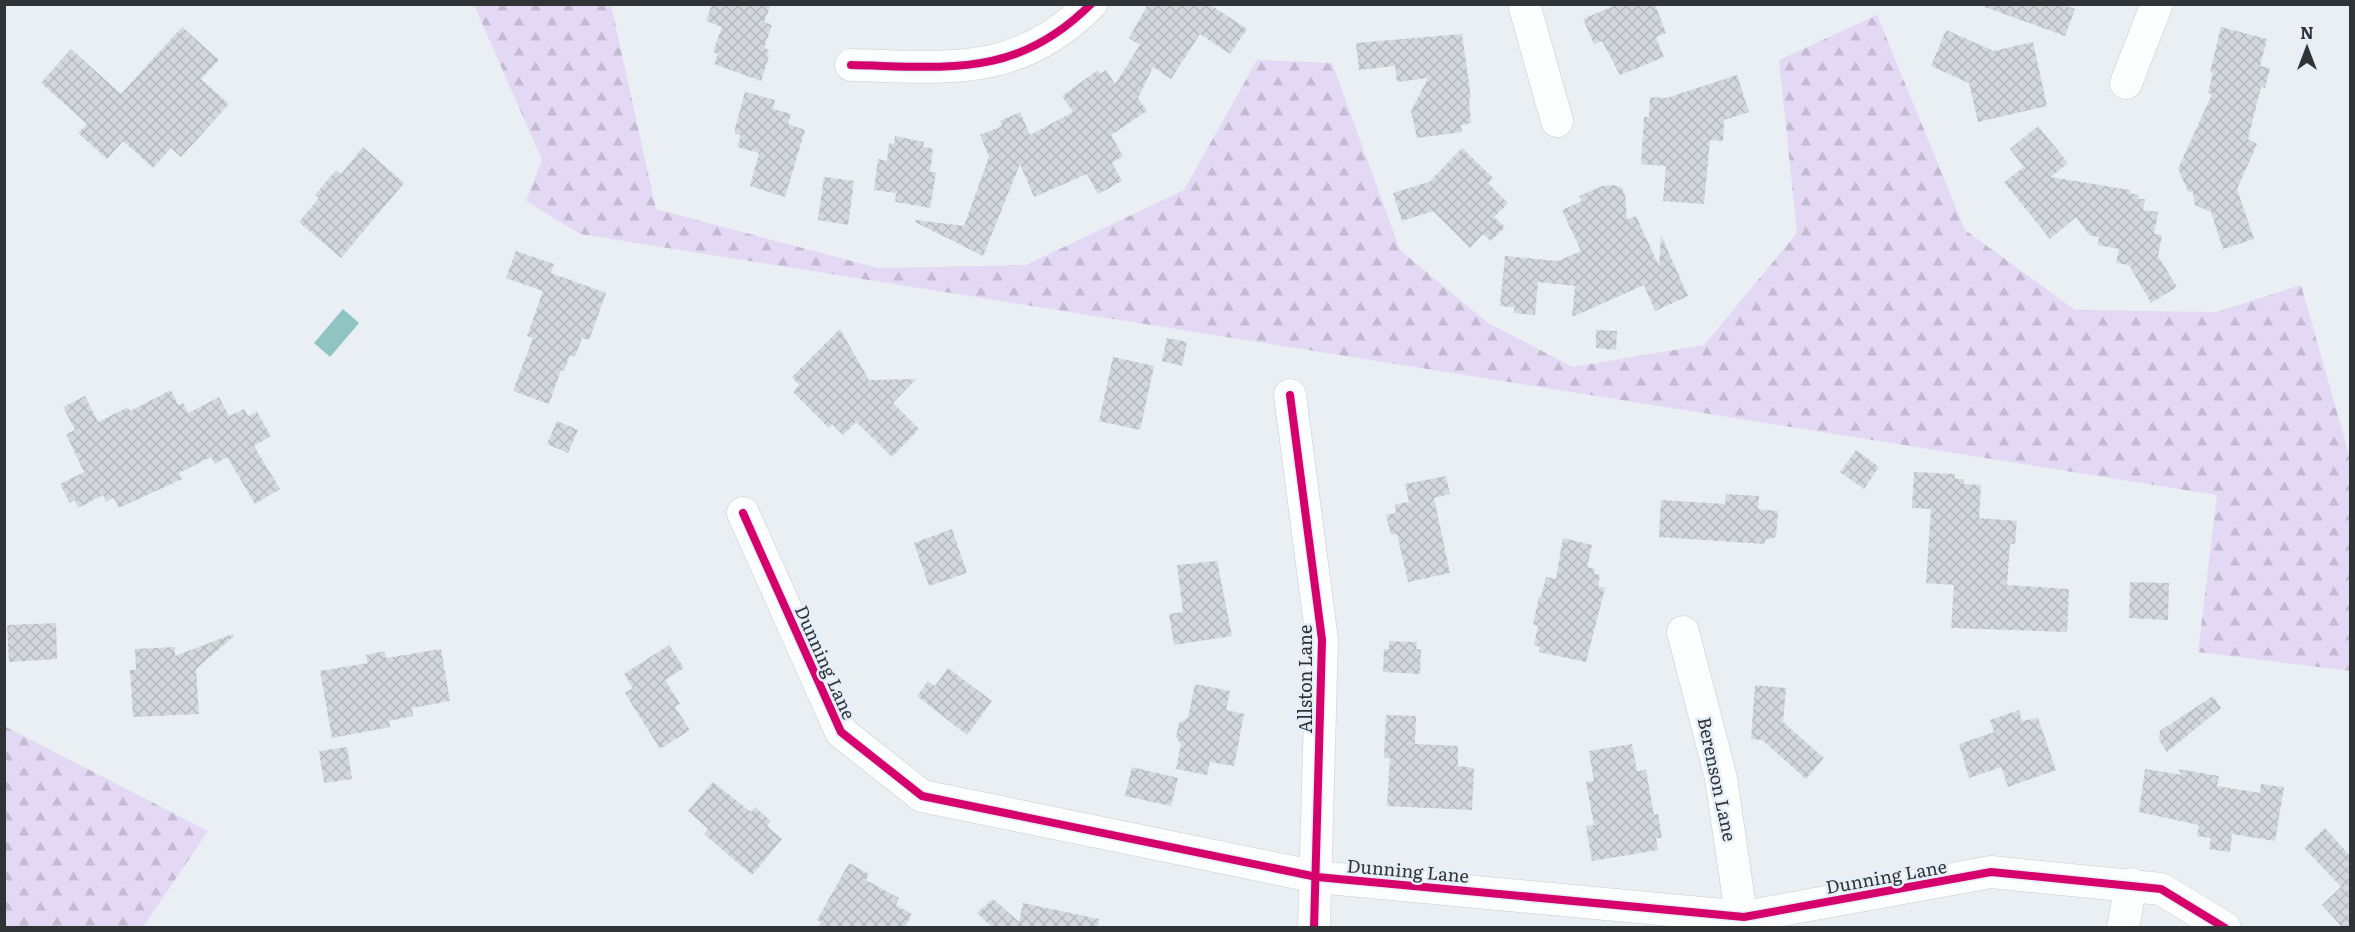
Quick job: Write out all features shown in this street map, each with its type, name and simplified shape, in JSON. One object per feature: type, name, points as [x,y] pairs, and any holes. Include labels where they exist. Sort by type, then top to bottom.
[{"type":"street","points":[[851,65],[963,68],[1004,59],[1038,45],[1076,19],[1091,4]]},
{"type":"street","points":[[1524,4],[1557,121]]},
{"type":"street","points":[[2126,83],[2157,4]]},
{"type":"street","name":"Allston Lane","points":[[1290,396],[1322,640],[1314,927]]},
{"type":"street","name":"Dunning Lane","points":[[743,513],[841,732],[922,796],[1317,877],[1743,922],[1991,872],[2131,884],[2161,889],[2225,927]]},
{"type":"street","name":"Berenson Lane","points":[[1683,632],[1721,778],[1743,922]]},
{"type":"street","points":[[2123,927],[2131,884]]},
{"type":"green space","points":[[474,5],[611,5],[656,209],[878,268],[1026,265],[1184,190],[1257,60],[1332,63],[1400,250],[1488,323],[1573,367],[1704,345],[1797,233],[1779,60],[1877,15],[1965,230],[2075,310],[2216,312],[2301,285],[2350,458],[2350,671],[2198,652],[2217,495],[580,234],[526,201],[542,160]]},
{"type":"green space","points":[[4,726],[208,831],[143,927],[5,927]]},
{"type":"water","points":[[343,309],[359,323],[330,357],[314,343]]},
{"type":"building","points":[[712,4],[771,4],[764,22],[772,25],[764,48],[769,50],[767,56],[769,56],[761,81],[714,64],[718,54],[713,52],[722,27],[706,21]]},
{"type":"building","points":[[1148,4],[1209,4],[1247,29],[1230,54],[1200,34],[1171,79],[1153,67],[1138,98],[1147,111],[1111,135],[1123,156],[1112,163],[1122,181],[1098,194],[1087,174],[1034,197],[1020,164],[983,256],[915,222],[916,220],[964,226],[989,157],[980,135],[1002,126],[1000,121],[1020,112],[1030,135],[1073,112],[1062,96],[1098,70],[1100,74],[1106,70],[1115,84],[1140,45],[1129,38]]},
{"type":"building","points":[[1618,4],[1655,4],[1666,33],[1656,37],[1664,57],[1620,75],[1602,41],[1594,44],[1583,19]]},
{"type":"building","points":[[1985,4],[2061,4],[2075,9],[2065,36],[1985,7]]},
{"type":"building","points":[[182,27],[219,60],[201,79],[229,104],[181,157],[171,148],[153,168],[123,141],[107,159],[78,133],[87,124],[41,83],[71,49],[121,94]]},
{"type":"building","points":[[2221,27],[2267,39],[2260,66],[2270,68],[2265,88],[2261,87],[2248,139],[2257,144],[2237,189],[2254,239],[2223,249],[2211,212],[2195,205],[2193,193],[2188,191],[2178,169],[2212,94],[2208,93],[2213,73],[2210,72]]},
{"type":"building","points":[[1946,30],[1994,51],[2033,42],[2047,106],[1978,122],[1969,83],[1931,66]]},
{"type":"building","points":[[1462,34],[1471,98],[1469,98],[1471,123],[1461,125],[1462,132],[1417,138],[1411,111],[1428,78],[1397,82],[1395,66],[1359,70],[1356,43]]},
{"type":"building","points":[[1737,75],[1749,112],[1724,120],[1723,141],[1710,140],[1704,204],[1663,201],[1666,166],[1641,164],[1644,117],[1649,117],[1650,97],[1667,98]]},
{"type":"building","points":[[745,92],[775,100],[773,109],[791,114],[788,124],[805,130],[785,197],[750,186],[759,153],[737,147],[741,135],[735,134]]},
{"type":"building","points":[[2038,126],[2068,163],[2051,177],[2130,190],[2130,193],[2139,195],[2138,199],[2145,199],[2143,210],[2158,212],[2154,234],[2162,235],[2158,256],[2177,287],[2151,303],[2129,265],[2116,263],[2119,249],[2098,245],[2099,237],[2089,235],[2076,217],[2050,239],[2004,182],[2024,167],[2010,149]]},
{"type":"building","points":[[895,136],[924,142],[923,147],[933,149],[930,172],[936,172],[930,208],[895,202],[896,193],[874,190],[878,159],[887,161],[889,143],[894,144]]},
{"type":"building","points":[[363,147],[404,183],[341,258],[299,222],[319,198],[315,195],[336,170],[341,174]]},
{"type":"building","points":[[1462,148],[1493,178],[1488,183],[1508,203],[1494,217],[1505,227],[1491,241],[1483,234],[1470,248],[1433,211],[1402,221],[1393,193],[1429,182]]},
{"type":"building","points":[[824,177],[854,181],[848,225],[818,220]]},
{"type":"building","points":[[1602,186],[1621,187],[1625,194],[1627,220],[1636,216],[1659,266],[1661,235],[1688,296],[1655,311],[1644,285],[1572,317],[1575,286],[1538,282],[1535,315],[1514,313],[1514,307],[1500,306],[1505,256],[1558,261],[1581,251],[1562,210],[1582,201],[1579,196]]},
{"type":"building","points":[[516,251],[554,264],[551,273],[606,293],[589,340],[582,338],[575,357],[570,355],[564,371],[561,370],[549,404],[513,391],[533,338],[527,336],[543,291],[506,278]]},
{"type":"building","points":[[840,329],[869,380],[916,379],[893,403],[919,429],[892,457],[856,422],[843,435],[832,424],[829,428],[793,392],[799,385],[792,377]]},
{"type":"building","points":[[1596,330],[1617,331],[1616,350],[1596,348]]},
{"type":"building","points":[[1167,338],[1187,342],[1182,366],[1162,361]]},
{"type":"building","points":[[1113,357],[1154,366],[1140,430],[1099,421]]},
{"type":"building","points":[[171,390],[178,405],[183,403],[188,413],[219,397],[229,416],[244,409],[248,416],[257,412],[271,436],[254,446],[280,489],[255,504],[227,457],[215,464],[211,457],[179,473],[182,479],[119,508],[114,498],[106,502],[103,495],[78,508],[75,500],[70,503],[60,484],[84,472],[66,434],[75,430],[63,407],[85,396],[98,422],[128,407],[130,411]]},
{"type":"building","points":[[557,421],[578,430],[568,453],[547,444]]},
{"type":"building","points":[[1856,450],[1879,467],[1864,489],[1840,472]]},
{"type":"building","points":[[1914,472],[1955,474],[1955,479],[1964,479],[1964,484],[1981,485],[1979,518],[2017,521],[2015,544],[2010,544],[2007,585],[2069,589],[2067,632],[1951,628],[1954,585],[1926,583],[1931,509],[1912,508]]},
{"type":"building","points":[[1446,476],[1450,494],[1434,498],[1450,573],[1408,582],[1397,534],[1391,535],[1386,515],[1396,513],[1395,504],[1409,502],[1405,484]]},
{"type":"building","points":[[1726,494],[1759,496],[1758,509],[1778,511],[1776,537],[1765,540],[1765,544],[1659,537],[1661,500],[1725,504]]},
{"type":"building","points":[[952,529],[967,573],[929,586],[914,543]]},
{"type":"building","points":[[1563,538],[1592,545],[1587,567],[1595,569],[1594,574],[1600,575],[1598,586],[1605,588],[1586,662],[1539,652],[1540,647],[1534,645],[1538,626],[1533,624],[1539,597],[1541,597],[1546,577],[1556,579]]},
{"type":"building","points":[[1217,561],[1232,636],[1174,645],[1169,614],[1183,612],[1177,565]]},
{"type":"building","points":[[2130,582],[2169,583],[2168,620],[2129,618]]},
{"type":"building","points":[[56,623],[57,659],[9,662],[7,625]]},
{"type":"building","points":[[233,634],[234,636],[196,669],[199,714],[133,717],[130,670],[136,670],[135,649],[175,647],[175,656]]},
{"type":"building","points":[[1389,641],[1417,642],[1416,649],[1421,649],[1420,674],[1383,672],[1384,649],[1389,649]]},
{"type":"building","points":[[669,645],[684,668],[665,680],[680,704],[675,707],[690,730],[660,749],[625,693],[633,688],[624,674]]},
{"type":"building","points":[[441,649],[450,701],[412,708],[413,716],[389,721],[390,727],[332,738],[320,671],[368,663],[366,655],[385,651],[386,658]]},
{"type":"building","points":[[948,668],[992,701],[967,735],[917,696],[928,681],[935,686]]},
{"type":"building","points":[[1195,684],[1230,691],[1226,710],[1244,714],[1234,766],[1210,762],[1207,775],[1176,769],[1181,744],[1176,737],[1179,723],[1188,718]]},
{"type":"building","points":[[1755,685],[1786,688],[1783,722],[1824,758],[1806,779],[1762,740],[1751,739]]},
{"type":"building","points":[[2213,696],[2221,708],[2167,752],[2159,740],[2160,731]]},
{"type":"building","points":[[2019,710],[2022,721],[2038,718],[2056,770],[2008,787],[2001,767],[1969,778],[1959,744],[1994,732],[1990,720]]},
{"type":"building","points":[[1386,715],[1416,716],[1415,744],[1458,746],[1458,766],[1474,768],[1472,810],[1387,806],[1390,758],[1384,758]]},
{"type":"building","points":[[1632,744],[1637,771],[1646,770],[1654,815],[1658,814],[1662,838],[1656,838],[1658,850],[1592,861],[1586,826],[1594,825],[1586,782],[1594,781],[1589,751]]},
{"type":"building","points":[[347,747],[352,779],[324,783],[319,751]]},
{"type":"building","points":[[1132,767],[1178,778],[1171,806],[1125,796]]},
{"type":"building","points":[[2145,769],[2182,775],[2178,769],[2219,776],[2217,786],[2260,793],[2261,784],[2284,787],[2275,841],[2232,834],[2230,852],[2209,849],[2211,838],[2197,836],[2199,825],[2139,812]]},
{"type":"building","points":[[713,782],[751,812],[755,807],[771,821],[767,826],[782,839],[752,875],[704,834],[708,829],[688,811]]},
{"type":"building","points":[[2325,828],[2350,856],[2350,927],[2342,927],[2322,905],[2341,887],[2304,848]]},
{"type":"building","points":[[849,863],[869,874],[866,880],[899,898],[896,905],[912,914],[905,927],[818,927],[821,922],[817,920]]},
{"type":"building","points":[[993,899],[1019,922],[1023,903],[1099,919],[1098,927],[992,927],[977,913]]},
{"type":"cycle path","points":[[851,65],[949,66],[1007,57],[1035,45],[1063,28],[1091,4]]},
{"type":"cycle path","points":[[1290,395],[1322,640],[1314,928]]},
{"type":"cycle path","points":[[743,513],[841,732],[922,796],[1317,877],[1744,917],[1991,872],[2161,889],[2225,928]]}]
